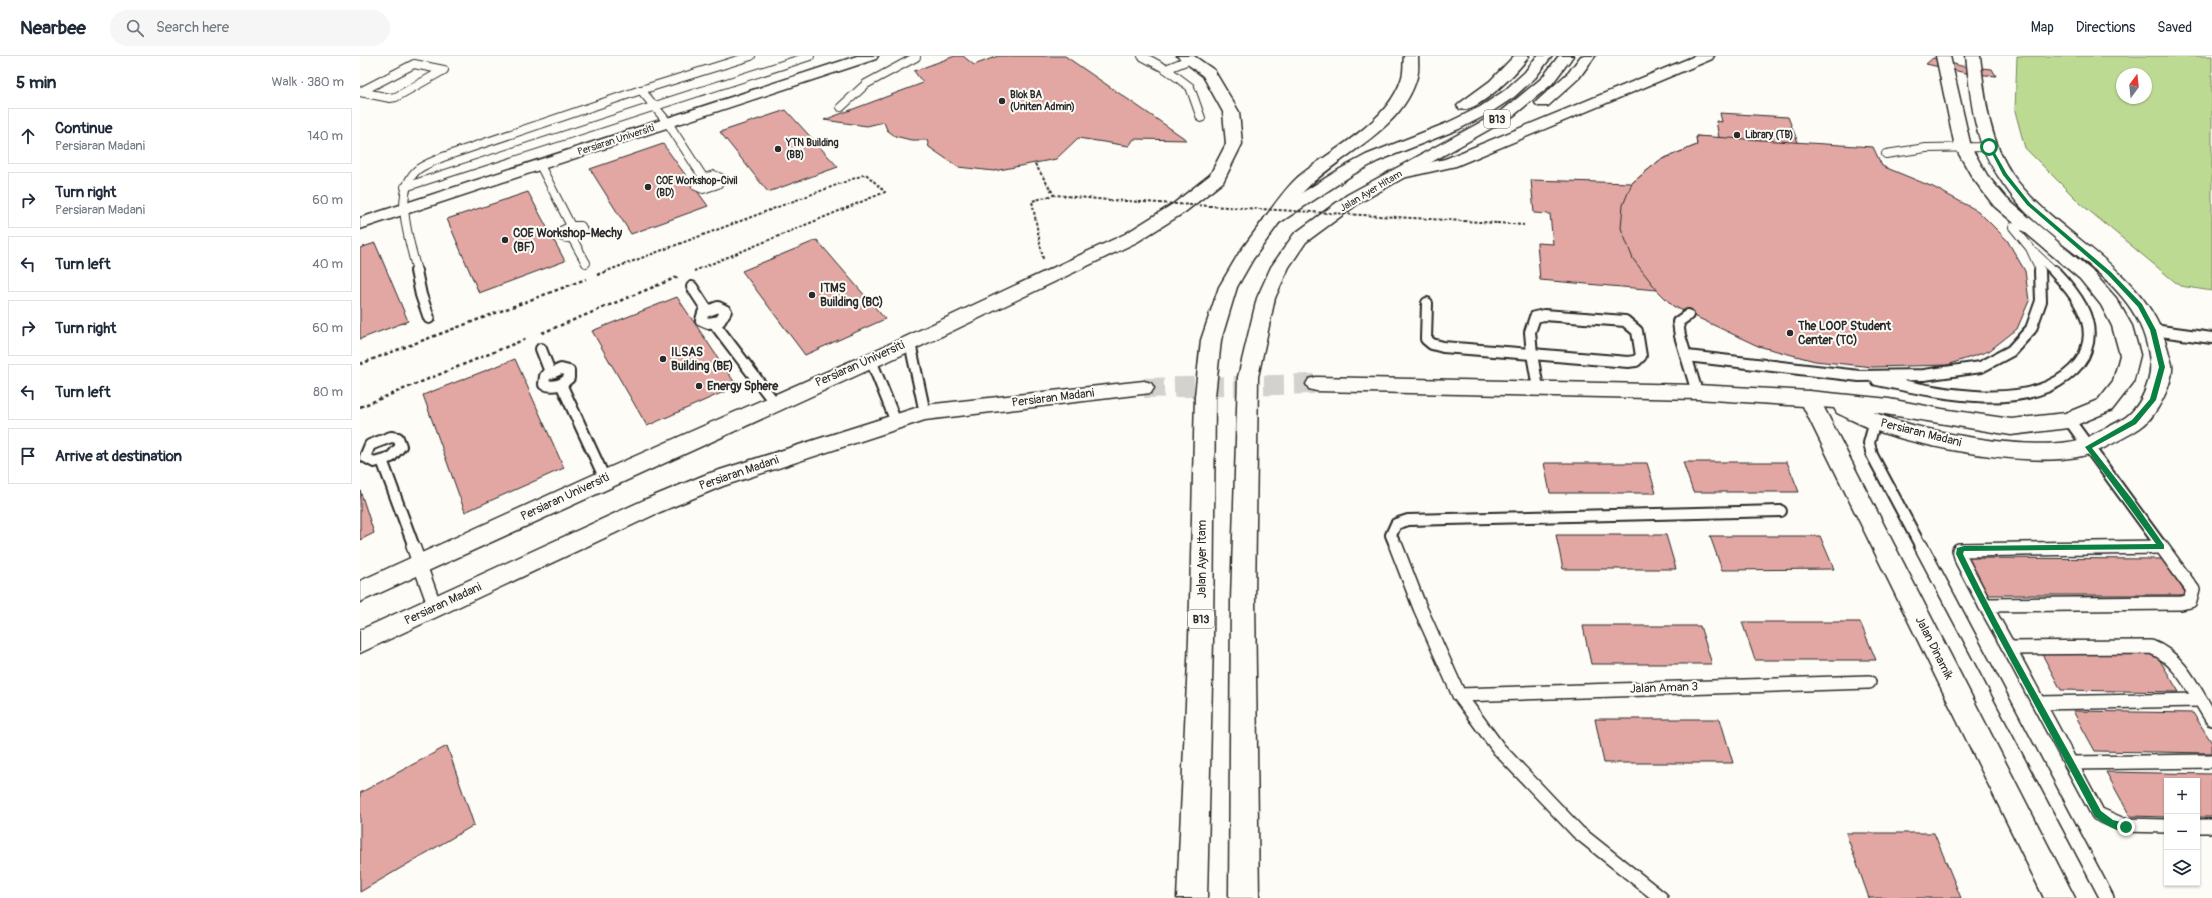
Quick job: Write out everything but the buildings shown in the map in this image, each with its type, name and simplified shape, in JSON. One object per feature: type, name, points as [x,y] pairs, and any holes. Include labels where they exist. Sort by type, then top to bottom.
[{"type":"main road","name":"Persiaran Universiti","points":[[360,224],[871,56]]},
{"type":"main road","points":[[1273,219],[1302,184],[1379,123],[1398,100],[1409,80],[1411,56]]},
{"type":"main road","points":[[1395,149],[1404,138],[1441,121],[1472,102],[1495,84],[1522,56]]},
{"type":"main road","name":"B13","points":[[1273,219],[1346,172],[1395,149],[1453,126],[1485,110],[1514,89],[1530,75],[1545,56]]},
{"type":"main road","points":[[1419,162],[1443,157],[1501,131],[1524,117],[1546,101],[1574,76],[1588,56]]},
{"type":"main road","points":[[1398,174],[1450,163],[1707,56]]},
{"type":"main road","name":"Persiaran Madani","points":[[1818,399],[1889,406],[1942,417],[2011,427],[2068,420],[2105,404],[2124,382],[2130,355],[2122,326],[2109,302],[2086,275],[2000,202],[1980,177],[1964,147],[1943,56]]},
{"type":"main road","name":"Persiaran Madani","points":[[1818,399],[1888,427],[1946,441],[2028,453],[2088,447],[2134,422],[2153,400],[2162,367],[2153,330],[2140,306],[2110,273],[2028,204],[2005,175],[1989,147],[1980,115],[1973,56]]},
{"type":"main road","name":"Persiaran Universiti","points":[[360,592],[774,402],[910,343],[1131,238],[1179,208],[1217,178],[1234,144],[1232,112],[1210,74],[1188,58]]},
{"type":"main road","name":"Jalan Ayer Hitam","points":[[1244,898],[1243,600],[1248,377],[1266,298],[1280,267],[1300,238],[1353,199],[1508,113],[1529,98],[1547,81],[1564,58]]},
{"type":"main road","points":[[1947,78],[1976,83]]},
{"type":"main road","name":"Jalan Ayer Itam","points":[[1192,898],[1201,639],[1205,396],[1211,340],[1228,287],[1245,257],[1273,219]]},
{"type":"main road","points":[[2027,226],[2050,224]]},
{"type":"main road","points":[[2122,326],[2153,330]]},
{"type":"main road","points":[[1316,384],[1697,392],[1818,399]]},
{"type":"main road","name":"Persiaran Madani","points":[[360,642],[652,506],[715,480],[925,413],[1144,388]]},
{"type":"main road","name":"Jalan Dinamik","points":[[1818,399],[2060,898]]},
{"type":"lane","points":[[429,318],[421,295],[403,197],[408,179],[417,170],[443,157],[641,90],[751,56]]},
{"type":"lane","points":[[405,187],[810,56]]},
{"type":"lane","points":[[840,107],[853,92],[886,71],[917,56]]},
{"type":"lane","points":[[1142,56],[1166,69],[1190,87],[1201,118]]},
{"type":"lane","points":[[1166,69],[1188,58]]},
{"type":"lane","points":[[414,64],[444,70],[396,97],[390,98],[360,92],[414,64]]},
{"type":"lane","points":[[641,90],[668,123],[703,177]]},
{"type":"lane","points":[[1886,154],[1926,148],[1989,147]]},
{"type":"lane","points":[[540,165],[571,226]]},
{"type":"lane","points":[[571,226],[581,226],[583,228],[582,233],[572,238],[562,238],[559,234],[571,226]]},
{"type":"lane","points":[[1687,356],[1859,376],[1924,390],[1968,394],[2010,395],[2046,387],[2072,373],[2087,354],[2090,330],[2081,306],[2063,281],[2030,248],[2012,227],[2027,226]]},
{"type":"lane","points":[[572,238],[586,263]]},
{"type":"lane","points":[[1859,376],[1924,375],[1981,368],[2011,351],[2031,329],[2041,301],[2041,272],[2030,248]]},
{"type":"lane","points":[[692,287],[707,310]]},
{"type":"lane","points":[[1427,303],[1426,339],[1432,344],[1443,347],[1532,354],[1628,362],[1636,361],[1641,356],[1637,328],[1633,323],[1625,321],[1544,315],[1535,317],[1531,323],[1532,354],[1538,388]]},
{"type":"lane","points":[[718,307],[726,311],[724,318],[714,323],[704,322],[701,320],[703,313],[707,310],[718,307]]},
{"type":"lane","points":[[1688,315],[1678,322],[1680,336],[1697,392]]},
{"type":"lane","points":[[714,323],[774,402]]},
{"type":"lane","points":[[2153,330],[2212,338]]},
{"type":"lane","points":[[910,343],[925,413]]},
{"type":"lane","points":[[541,349],[550,372]]},
{"type":"lane","points":[[871,360],[896,422]]},
{"type":"lane","points":[[561,369],[569,371],[569,378],[561,384],[548,386],[544,384],[545,376],[550,372],[561,369]]},
{"type":"lane","points":[[561,384],[605,479]]},
{"type":"lane","points":[[1985,605],[2181,603],[2190,601],[2193,590],[2161,547],[2130,501],[2068,420]]},
{"type":"lane","points":[[1875,421],[1869,443],[1872,455],[2107,898]]},
{"type":"lane","points":[[382,460],[435,607]]},
{"type":"lane","points":[[1661,898],[1578,832],[1499,749],[1460,695],[1420,608],[1391,535],[1396,524],[1408,520],[1782,511]]},
{"type":"lane","points":[[2161,547],[1960,550],[1962,561],[2098,814],[2112,823],[2126,827],[2164,826]]},
{"type":"lane","points":[[2009,648],[2151,647],[2164,652],[2174,661],[2212,719]]},
{"type":"lane","name":"Jalan Aman 3","points":[[1460,695],[1869,682]]},
{"type":"lane","points":[[2039,703],[2199,700]]},
{"type":"lane","points":[[2071,764],[2212,762]]},
{"type":"lane","points":[[2200,826],[2212,826]]},
{"type":"path","points":[[1035,164],[1054,195]]},
{"type":"path","points":[[360,364],[866,174],[885,192],[693,271]]},
{"type":"path","points":[[1043,259],[1032,201],[1054,195],[1109,200],[1524,225]]},
{"type":"path","points":[[538,334],[685,274]]},
{"type":"path","points":[[360,407],[530,337]]},
{"type":"green space","points":[[2017,56],[2212,56],[2212,291],[2180,286],[2081,204],[2025,148],[2015,111]]},
{"type":"tunnel","points":[[1144,388],[1316,384]]},
{"type":"place","name":"Blok BA (Uniten Admin)","points":[[1002,101]]},
{"type":"place","name":"Library (TB)","points":[[1737,135]]},
{"type":"place","name":"YTN Building (BB)","points":[[778,149]]},
{"type":"place","name":"COE Workshop-Civil (BD)","points":[[648,187]]},
{"type":"place","name":"COE Workshop-Mechy (BF)","points":[[505,240]]},
{"type":"place","name":"ITMS Building (BC)","points":[[812,295]]},
{"type":"place","name":"The LOOP Student Center (TC)","points":[[1790,333]]},
{"type":"place","name":"ILSAS Building (BE)","points":[[663,359]]},
{"type":"place","name":"Energy Sphere","points":[[699,386]]},
{"type":"route","points":[[1989,147],[2005,175],[2028,204],[2110,273],[2140,306],[2153,330],[2162,367],[2153,400],[2134,422],[2088,447],[2130,501],[2161,547],[2083,549],[1964,548],[1960,550],[1959,554],[1989,616],[2009,648],[2098,814],[2112,823],[2126,827]]}]
